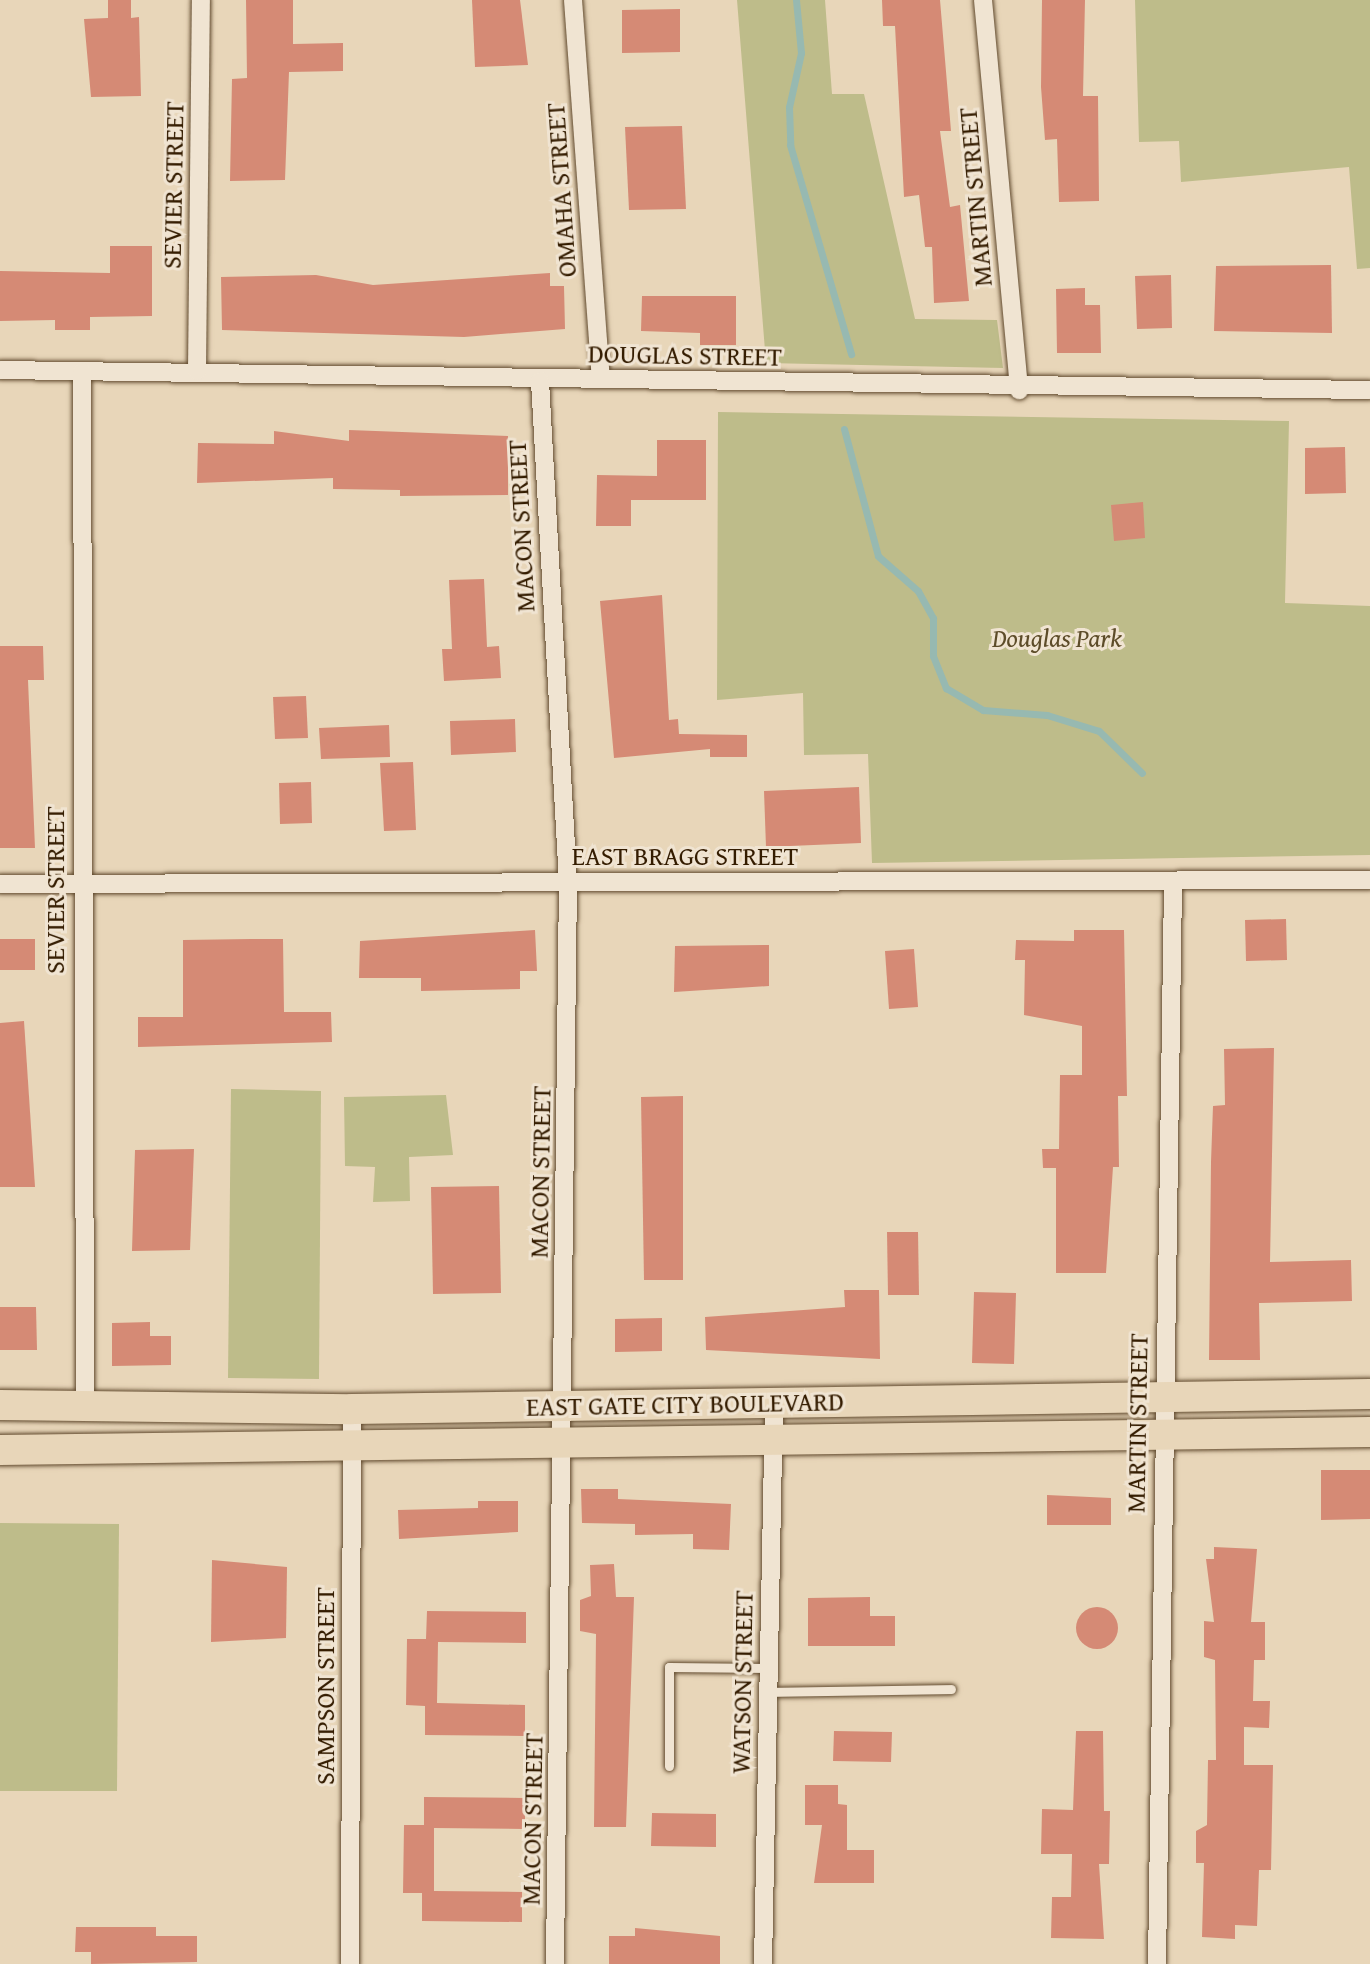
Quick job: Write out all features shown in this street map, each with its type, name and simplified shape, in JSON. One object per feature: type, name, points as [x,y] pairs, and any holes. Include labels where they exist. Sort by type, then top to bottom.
[{"type":"main road","name":"EAST GATE CITY BOULEVARD","points":[[0,1405],[352,1409],[1370,1394]]},
{"type":"main road","name":"EAST GATE CITY BOULEVARD","points":[[0,1450],[1370,1432]]},
{"type":"street","name":"SEVIER STREET","points":[[197,371],[201,0]]},
{"type":"street","name":"OMAHA STREET","points":[[573,0],[601,377]]},
{"type":"street","name":"MARTIN STREET","points":[[983,0],[1019,390]]},
{"type":"street","name":"DOUGLAS STREET","points":[[0,370],[197,371],[540,381],[601,377],[1019,390],[1370,390]]},
{"type":"street","name":"SEVIER STREET","points":[[82,372],[81,883],[85,1407]]},
{"type":"street","name":"MACON STREET","points":[[540,381],[568,882],[555,1964]]},
{"type":"street","name":"EAST BRAGG STREET","points":[[0,884],[1370,880]]},
{"type":"street","name":"MARTIN STREET","points":[[1157,1964],[1162,1435],[1173,882]]},
{"type":"street","name":"WATSON STREET","points":[[763,1964],[774,1402]]},
{"type":"street","name":"SAMPSON STREET","points":[[350,1964],[352,1409]]},
{"type":"lane","points":[[669,1766],[669,1667],[768,1668]]},
{"type":"lane","points":[[768,1692],[951,1689]]},
{"type":"green space","points":[[737,0],[825,0],[832,94],[864,94],[915,319],[997,320],[1003,368],[766,363]]},
{"type":"green space","points":[[1135,0],[1370,0],[1370,268],[1357,269],[1349,167],[1181,182],[1179,141],[1139,142]]},
{"type":"green space","name":"Douglas Park","points":[[718,412],[1289,421],[1285,603],[1370,606],[1370,855],[872,863],[868,754],[804,755],[803,693],[717,700]]},
{"type":"green space","points":[[231,1089],[321,1091],[319,1379],[228,1378]]},
{"type":"green space","points":[[446,1095],[453,1155],[409,1157],[410,1201],[373,1202],[375,1167],[345,1166],[344,1097]]},
{"type":"green space","points":[[0,1523],[119,1524],[117,1791],[0,1791]]},
{"type":"building","points":[[108,0],[131,0],[131,18],[139,17],[141,96],[91,97],[84,19],[108,18]]},
{"type":"building","points":[[246,0],[293,0],[293,44],[343,43],[343,71],[289,72],[285,180],[230,181],[232,79],[247,78]]},
{"type":"building","points":[[472,0],[520,0],[528,65],[475,67]]},
{"type":"building","points":[[882,0],[940,0],[951,131],[940,131],[950,207],[960,205],[969,301],[934,303],[932,247],[925,247],[919,195],[904,197],[895,26],[883,26]]},
{"type":"building","points":[[1042,0],[1085,0],[1083,96],[1098,96],[1099,201],[1059,202],[1057,139],[1045,140],[1041,87]]},
{"type":"building","points":[[680,9],[680,52],[622,53],[622,10]]},
{"type":"building","points":[[682,126],[686,209],[629,210],[625,127]]},
{"type":"building","points":[[110,246],[152,246],[152,316],[90,317],[90,330],[55,330],[55,320],[0,321],[0,271],[110,273]]},
{"type":"building","points":[[1331,265],[1332,333],[1214,331],[1216,266]]},
{"type":"building","points":[[550,273],[550,286],[564,286],[565,329],[464,337],[222,330],[221,277],[316,275],[373,285]]},
{"type":"building","points":[[1171,275],[1172,328],[1137,329],[1135,276]]},
{"type":"building","points":[[1085,288],[1085,305],[1100,305],[1101,353],[1057,353],[1056,289]]},
{"type":"building","points":[[642,296],[736,296],[736,345],[700,345],[700,333],[641,331]]},
{"type":"building","points":[[349,430],[508,436],[508,495],[400,496],[400,490],[333,489],[333,478],[197,483],[198,443],[274,444],[274,431],[349,441]]},
{"type":"building","points":[[657,440],[706,440],[706,500],[631,500],[631,526],[596,526],[597,475],[657,476]]},
{"type":"building","points":[[1345,447],[1346,493],[1305,494],[1305,448]]},
{"type":"building","points":[[1143,502],[1145,538],[1114,541],[1111,505]]},
{"type":"building","points":[[484,579],[487,647],[499,646],[501,678],[444,681],[442,649],[452,649],[449,580]]},
{"type":"building","points":[[662,595],[669,720],[678,719],[679,734],[747,735],[747,757],[710,757],[710,749],[614,758],[600,601]]},
{"type":"building","points":[[0,646],[43,646],[44,680],[28,680],[35,848],[0,848]]},
{"type":"building","points":[[306,696],[308,738],[275,739],[273,697]]},
{"type":"building","points":[[515,719],[516,752],[451,755],[450,721]]},
{"type":"building","points":[[389,725],[390,757],[321,759],[319,728]]},
{"type":"building","points":[[413,762],[416,830],[384,831],[380,763]]},
{"type":"building","points":[[311,782],[312,823],[280,824],[279,783]]},
{"type":"building","points":[[859,787],[861,843],[766,847],[764,791]]},
{"type":"building","points":[[1286,919],[1287,960],[1246,961],[1245,920]]},
{"type":"building","points":[[535,930],[537,971],[520,971],[520,989],[421,991],[421,978],[359,978],[360,941]]},
{"type":"building","points":[[1074,930],[1124,930],[1127,1096],[1118,1096],[1119,1167],[1113,1167],[1106,1273],[1056,1273],[1056,1168],[1043,1168],[1042,1149],[1059,1149],[1060,1075],[1082,1075],[1082,1026],[1024,1015],[1025,960],[1015,960],[1016,940],[1074,941]]},
{"type":"building","points":[[0,939],[35,939],[35,970],[0,970]]},
{"type":"building","points":[[283,939],[284,1012],[331,1012],[332,1042],[138,1047],[138,1017],[183,1017],[183,940]]},
{"type":"building","points":[[769,945],[769,986],[674,992],[675,946]]},
{"type":"building","points":[[914,949],[918,1007],[889,1009],[885,951]]},
{"type":"building","points":[[24,1021],[35,1187],[0,1187],[0,1023]]},
{"type":"building","points":[[1274,1048],[1270,1262],[1351,1260],[1352,1301],[1259,1303],[1260,1360],[1209,1360],[1213,1106],[1225,1105],[1224,1049]]},
{"type":"building","points":[[683,1096],[683,1280],[644,1280],[641,1097]]},
{"type":"building","points":[[194,1149],[190,1250],[132,1251],[135,1150]]},
{"type":"building","points":[[499,1186],[501,1293],[433,1294],[431,1187]]},
{"type":"building","points":[[887,1232],[918,1232],[919,1295],[888,1295]]},
{"type":"building","points":[[844,1290],[879,1290],[880,1359],[706,1350],[705,1317],[845,1307]]},
{"type":"building","points":[[974,1292],[1016,1293],[1014,1364],[972,1363]]},
{"type":"building","points":[[0,1307],[36,1307],[37,1350],[0,1350]]},
{"type":"building","points":[[662,1318],[662,1351],[615,1352],[615,1319]]},
{"type":"building","points":[[150,1322],[150,1336],[171,1336],[171,1365],[112,1366],[112,1323]]},
{"type":"building","points":[[1321,1470],[1370,1470],[1370,1519],[1321,1520]]},
{"type":"building","points":[[581,1489],[618,1489],[618,1499],[731,1504],[729,1550],[693,1549],[693,1534],[635,1535],[635,1524],[582,1523]]},
{"type":"building","points":[[1047,1495],[1111,1498],[1111,1525],[1047,1525]]},
{"type":"building","points":[[478,1501],[518,1501],[518,1532],[399,1539],[398,1510],[478,1508]]},
{"type":"building","points":[[1214,1547],[1257,1549],[1251,1622],[1265,1622],[1265,1660],[1254,1660],[1253,1701],[1270,1701],[1269,1728],[1244,1727],[1244,1765],[1273,1765],[1271,1870],[1259,1870],[1257,1926],[1235,1925],[1235,1939],[1202,1937],[1204,1863],[1196,1863],[1196,1831],[1207,1825],[1208,1760],[1216,1760],[1215,1660],[1204,1657],[1204,1621],[1214,1622],[1206,1559],[1214,1559]]},
{"type":"building","points":[[212,1560],[287,1567],[286,1638],[211,1642]]},
{"type":"building","points":[[614,1564],[616,1597],[634,1597],[626,1827],[594,1827],[596,1634],[580,1631],[580,1600],[591,1596],[590,1565]]},
{"type":"building","points":[[870,1597],[870,1616],[895,1616],[895,1646],[808,1646],[808,1598]]},
{"type":"building","points":[[1097,1607],[1112,1613],[1118,1628],[1112,1643],[1097,1649],[1082,1643],[1076,1628],[1082,1613]]},
{"type":"building","points":[[427,1611],[526,1612],[526,1643],[438,1642],[437,1703],[525,1705],[525,1736],[425,1735],[425,1706],[406,1705],[407,1639],[426,1639]]},
{"type":"building","points":[[834,1731],[892,1732],[891,1762],[833,1761]]},
{"type":"building","points":[[1076,1731],[1103,1731],[1104,1811],[1110,1811],[1109,1864],[1099,1864],[1104,1939],[1051,1938],[1052,1897],[1071,1897],[1072,1854],[1041,1854],[1042,1809],[1073,1810]]},
{"type":"building","points":[[805,1785],[838,1785],[838,1804],[847,1805],[847,1850],[874,1850],[874,1883],[814,1883],[822,1825],[805,1825]]},
{"type":"building","points":[[424,1797],[525,1798],[525,1829],[434,1828],[434,1891],[522,1892],[522,1922],[422,1921],[422,1893],[403,1893],[404,1825],[424,1825]]},
{"type":"building","points":[[652,1813],[716,1814],[716,1847],[651,1846]]},
{"type":"building","points":[[76,1927],[156,1927],[156,1936],[197,1936],[197,1962],[91,1964],[91,1952],[75,1952]]},
{"type":"building","points":[[635,1928],[720,1936],[720,1964],[609,1964],[609,1936],[635,1936]]},
{"type":"waterway","points":[[796,0],[801,53],[789,107],[790,145],[851,354]]},
{"type":"waterway","points":[[844,429],[878,556],[918,591],[933,618],[933,656],[946,688],[983,710],[1047,715],[1099,731],[1142,773]]}]
